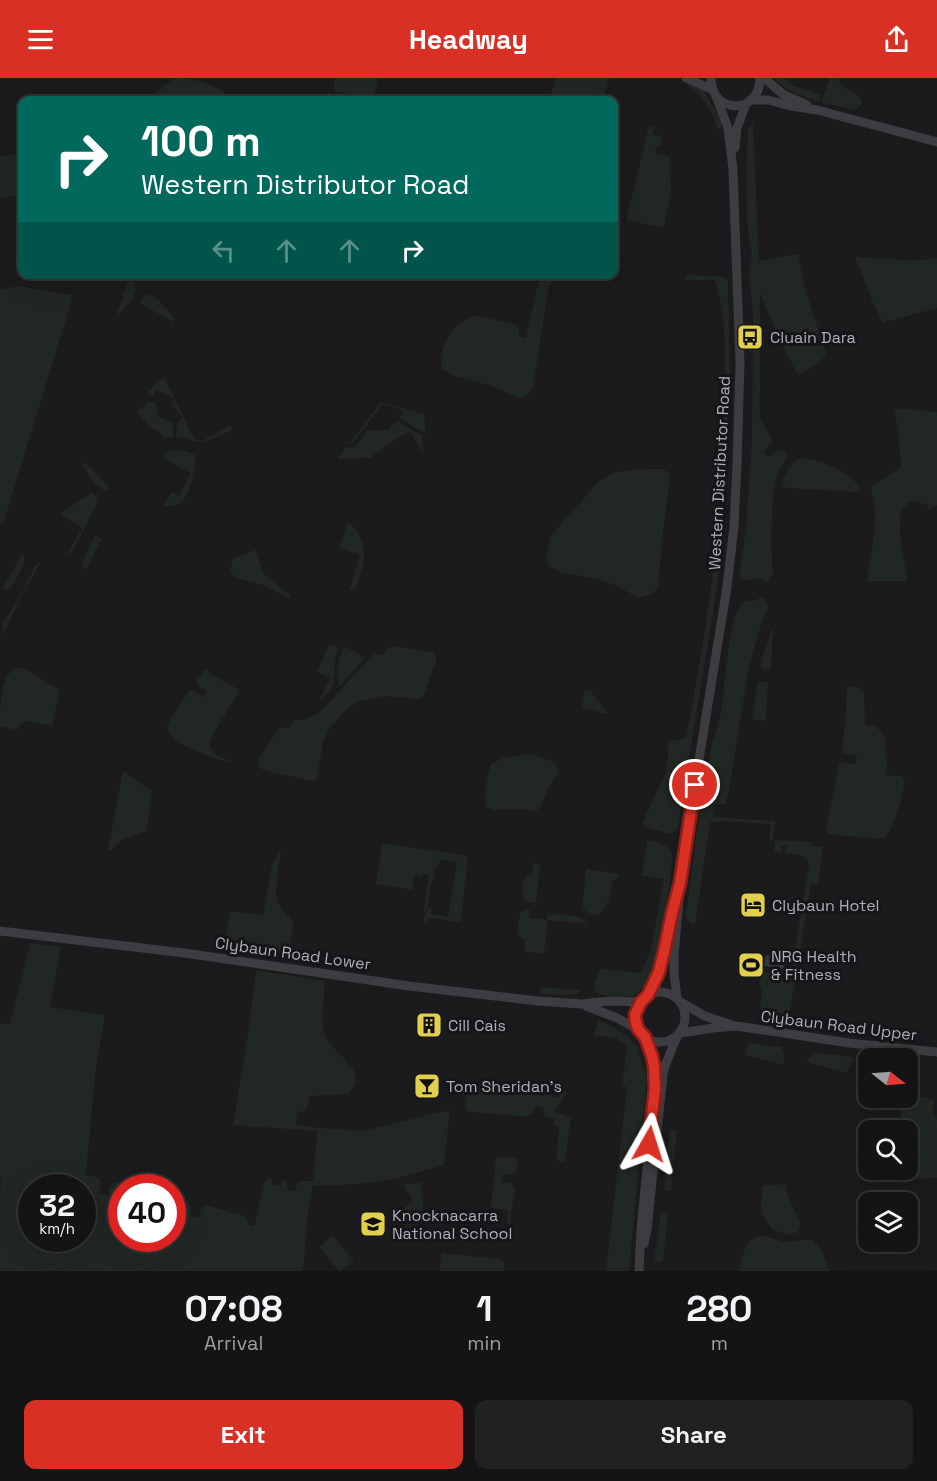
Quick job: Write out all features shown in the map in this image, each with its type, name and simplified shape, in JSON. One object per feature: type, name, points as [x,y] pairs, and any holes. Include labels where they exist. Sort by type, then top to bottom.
[{"type":"street","points":[[686,78],[714,93],[729,105],[736,106],[768,100],[817,110],[937,142]]},
{"type":"street","name":"Western Distributor Road","points":[[679,1000],[674,973],[674,955],[680,883],[721,626],[734,526],[740,364],[733,169],[728,128],[714,93],[711,78]]},
{"type":"street","points":[[762,78],[783,95],[817,110]]},
{"type":"street","name":"Western Distributor Road","points":[[733,169],[737,128],[748,102],[759,90],[762,78]]},
{"type":"street","name":"Western Distributor Road","points":[[645,998],[659,972],[680,883]]},
{"type":"street","name":"Clybaun Road Lower","points":[[0,931],[202,955],[452,991],[581,1004],[645,998]]},
{"type":"street","points":[[640,1261],[647,1230],[665,1066],[684,1025],[686,1018],[679,1000],[667,993],[661,992],[645,998],[635,1015],[638,1029],[645,1037],[653,1042],[661,1043],[668,1042],[679,1034]]},
{"type":"street","name":"Clybaun Road Upper","points":[[679,1000],[705,1016],[738,1026],[849,1043],[937,1052]]},
{"type":"street","name":"Clybaun Road Lower","points":[[581,1004],[638,1029]]},
{"type":"street","name":"Clybaun Road Upper","points":[[679,1034],[738,1026]]},
{"type":"street","points":[[639,1271],[640,1230],[655,1088],[652,1056],[645,1037]]},
{"type":"shaded area","points":[[335,78],[378,78],[374,96],[356,96],[335,91]]},
{"type":"shaded area","points":[[555,78],[610,78],[603,96],[550,96]]},
{"type":"shaded area","points":[[774,78],[785,78],[791,85],[820,94],[819,101],[789,90]]},
{"type":"shaded area","points":[[830,78],[838,78],[844,87],[856,93],[862,106],[854,110],[821,102]]},
{"type":"shaded area","points":[[174,79],[199,81],[215,87],[229,96],[155,96]]},
{"type":"shaded area","points":[[687,84],[698,86],[704,91],[724,126],[722,128],[717,129],[706,104]]},
{"type":"shaded area","points":[[755,120],[753,124],[759,261],[798,254],[805,289],[826,353],[818,363],[799,375],[778,336],[760,293],[760,418],[773,441],[764,451],[768,457],[781,450],[786,452],[787,457],[777,475],[773,493],[771,540],[773,576],[770,576],[766,582],[759,578],[741,579],[739,576],[746,529],[752,438],[753,314],[749,276],[752,255],[748,235],[746,184],[748,129]]},
{"type":"shaded area","points":[[649,126],[654,127],[653,134],[661,136],[663,145],[655,147],[656,154],[670,158],[671,191],[664,228],[626,220]]},
{"type":"shaded area","points":[[18,154],[18,197],[0,199],[0,157]]},
{"type":"shaded area","points":[[855,257],[937,259],[937,308],[883,323]]},
{"type":"shaded area","points":[[689,275],[726,278],[728,282],[730,375],[723,542],[678,827],[671,834],[647,828],[643,821],[665,774],[668,758],[667,746],[669,742],[686,738],[691,711],[701,656],[719,517],[725,374],[723,316],[715,280],[685,280]]},
{"type":"shaded area","points":[[130,279],[136,286],[136,291],[120,314],[117,313]]},
{"type":"shaded area","points":[[539,279],[553,279],[548,289],[533,388],[529,394],[517,397],[492,386],[455,376],[442,369],[442,352],[445,343],[455,327],[470,317],[479,316],[516,325],[519,336],[526,338]]},
{"type":"shaded area","points":[[18,286],[71,295],[72,300],[3,524],[0,523],[0,290]]},
{"type":"shaded area","points":[[146,294],[150,294],[163,304],[175,319],[173,323],[139,303]]},
{"type":"shaded area","points":[[164,377],[194,439],[202,441],[231,425],[231,431],[202,443],[176,437],[177,423],[182,418],[171,406],[174,398],[155,390],[151,397],[141,386],[149,390]]},
{"type":"shaded area","points":[[149,401],[156,403],[158,417],[173,422],[173,437],[165,438],[137,412]]},
{"type":"shaded area","points":[[381,402],[424,414],[426,434],[399,418],[403,410],[382,404],[353,443],[350,443]]},
{"type":"shaded area","points":[[894,408],[937,412],[937,505],[929,509],[927,505],[914,501],[901,510],[900,534],[907,581],[867,581],[875,522],[870,487],[901,467]]},
{"type":"shaded area","points":[[397,421],[422,436],[423,454],[410,431],[370,458],[337,459],[346,447],[354,448],[367,430],[388,430]]},
{"type":"shaded area","points":[[172,450],[195,455],[196,460],[185,497],[176,505],[164,506],[172,492],[179,496],[190,473],[166,460],[162,454]]},
{"type":"shaded area","points":[[800,458],[826,463],[841,470],[854,480],[860,487],[860,492],[785,488],[782,485],[786,473]]},
{"type":"shaded area","points":[[85,462],[110,488],[109,490],[103,490],[93,481],[82,465]]},
{"type":"shaded area","points":[[664,469],[669,474],[670,480],[657,589],[651,594],[637,597],[601,580],[560,572],[549,566],[546,557],[551,536],[597,483],[615,473]]},
{"type":"shaded area","points":[[92,492],[98,499],[96,506],[72,552],[66,556],[82,528],[60,514]]},
{"type":"shaded area","points":[[348,522],[358,533],[364,553],[356,587],[349,590],[360,555],[339,548]]},
{"type":"shaded area","points":[[96,535],[102,539],[86,570],[82,564]]},
{"type":"shaded area","points":[[256,550],[263,573],[290,595],[289,598],[265,586],[234,577],[230,570],[233,558]]},
{"type":"shaded area","points":[[23,553],[24,562],[17,577],[9,590],[3,588]]},
{"type":"shaded area","points":[[40,562],[3,636],[3,622],[19,598],[35,566]]},
{"type":"shaded area","points":[[762,597],[769,605],[749,667],[728,796],[725,804],[715,804],[713,817],[775,821],[773,840],[769,842],[771,824],[710,822],[695,925],[687,920],[686,916],[697,828],[712,743],[721,711],[734,620],[744,602]]},
{"type":"shaded area","points":[[771,630],[773,630],[771,669],[763,669],[760,666]]},
{"type":"shaded area","points":[[329,644],[339,647],[335,660],[334,683],[318,704],[330,678],[317,672]]},
{"type":"shaded area","points":[[345,646],[365,658],[339,687],[339,660]]},
{"type":"shaded area","points":[[393,646],[432,652],[436,656],[423,697],[418,699],[383,696],[361,701],[349,707],[329,729],[323,742],[316,780],[312,781],[260,768],[259,758],[280,728],[290,727],[294,720],[303,720],[318,714],[374,654],[383,655],[388,648]]},
{"type":"shaded area","points":[[16,668],[24,668],[60,690],[52,726],[26,721],[17,730],[0,726],[4,684]]},
{"type":"shaded area","points":[[205,669],[240,690],[213,734],[209,745],[215,754],[235,764],[184,745],[169,732],[167,725],[189,691],[203,697],[207,692],[198,685],[197,680]]},
{"type":"shaded area","points":[[760,682],[768,682],[766,721],[752,720],[757,687]]},
{"type":"shaded area","points":[[847,686],[859,687],[864,691],[865,725],[876,726],[885,737],[886,775],[902,776],[905,781],[895,820],[884,839],[834,835],[828,833],[826,829],[839,764],[844,762],[856,764],[857,756],[844,753],[842,749]]},
{"type":"shaded area","points":[[586,690],[591,692],[610,715],[582,708]]},
{"type":"shaded area","points":[[531,754],[552,761],[559,769],[539,809],[534,811],[495,810],[487,807],[485,791],[491,764],[505,757]]},
{"type":"shaded area","points":[[123,771],[152,791],[147,831],[122,840],[108,850]]},
{"type":"shaded area","points":[[647,840],[667,847],[671,852],[672,861],[665,913],[653,966],[649,978],[635,995],[625,997],[599,995],[594,985],[601,969],[641,973],[651,949],[664,879],[642,876]]},
{"type":"shaded area","points":[[773,840],[811,842],[811,846],[823,846],[818,885],[811,884],[788,1023],[762,1017],[760,1007],[762,992],[759,983],[762,972],[791,973],[809,866],[803,857],[784,853],[787,848],[785,845],[781,847],[782,853],[774,852]]},
{"type":"shaded area","points":[[382,843],[468,856],[461,922],[429,918],[428,924],[423,921],[428,907],[431,908],[431,914],[448,917],[457,862],[440,859],[439,865],[436,865],[428,905],[423,915],[429,874],[423,874],[422,877],[414,876],[412,890],[376,884]]},
{"type":"shaded area","points":[[281,848],[276,889],[277,900],[293,921],[287,953],[282,956],[223,949],[230,911],[263,915],[272,865]]},
{"type":"shaded area","points":[[533,863],[540,864],[536,903],[525,901],[522,892],[526,876],[532,874]]},
{"type":"shaded area","points":[[586,869],[620,874],[615,881],[612,880],[610,895],[604,910],[596,915],[582,909]]},
{"type":"shaded area","points":[[527,909],[530,910],[529,918],[547,920],[548,913],[580,917],[588,924],[548,920],[544,953],[524,952],[525,940],[519,935],[518,925],[520,913]]},
{"type":"shaded area","points":[[30,943],[61,947],[50,1007],[105,1015],[96,1068],[86,1174],[18,1174],[18,1252],[96,1252],[96,1177],[101,1183],[99,1192],[107,1195],[108,1193],[108,1252],[186,1252],[186,1200],[191,1206],[191,1216],[198,1218],[201,1209],[206,1205],[244,1216],[248,1220],[247,1225],[254,1226],[267,1179],[272,1179],[272,1185],[281,1186],[282,1180],[285,1180],[288,1190],[295,1191],[300,1181],[313,1181],[317,1131],[233,1125],[256,970],[325,981],[324,1033],[328,1041],[354,1070],[356,1078],[354,1086],[347,1094],[310,1096],[306,1111],[297,1112],[296,1124],[362,1131],[450,1110],[444,1165],[399,1178],[360,1184],[313,1186],[303,1271],[0,1271],[2,1177],[0,1177],[0,1023],[10,1024]]},
{"type":"shaded area","points":[[766,955],[785,957],[784,969],[764,966]]},
{"type":"shaded area","points":[[541,987],[580,990],[581,992],[574,995],[540,994]]},
{"type":"shaded area","points":[[598,1020],[620,1031],[634,1043],[638,1048],[647,1077],[629,1271],[606,1271],[627,1087],[622,1086],[627,1046],[616,1039],[594,1035]]},
{"type":"shaded area","points":[[748,1043],[782,1047],[784,1065],[745,1055]]},
{"type":"shaded area","points":[[816,1053],[855,1057],[846,1073],[806,1062]]},
{"type":"shaded area","points":[[470,1084],[547,1090],[551,1092],[552,1097],[558,1097],[561,1092],[567,1091],[554,1111],[571,1118],[565,1162],[556,1161],[559,1126],[554,1125],[554,1118],[547,1118],[544,1115],[543,1107],[536,1106],[533,1113],[526,1117],[469,1112],[465,1109],[467,1086]]},
{"type":"shaded area","points":[[918,1098],[934,1100],[932,1113],[937,1120],[937,1178],[918,1179],[918,1120],[895,1120],[901,1116],[901,1109],[918,1108]]},
{"type":"shaded area","points":[[670,1129],[677,1130],[671,1190],[664,1190]]},
{"type":"shaded area","points":[[496,1157],[518,1158],[516,1173],[502,1175],[502,1183],[511,1183],[515,1188],[506,1247],[508,1210],[491,1208]]},
{"type":"shaded area","points":[[421,1182],[423,1207],[416,1228],[403,1225],[399,1213],[413,1200],[403,1185]]},
{"type":"shaded area","points":[[785,1184],[801,1225],[798,1232],[788,1235],[772,1229],[761,1212],[762,1186]]},
{"type":"shaded area","points":[[661,1212],[668,1213],[663,1261],[654,1261]]},
{"type":"shaded area","points":[[333,1235],[354,1261],[341,1271],[319,1247]]},
{"type":"shaded area","points":[[762,1236],[786,1242],[812,1240],[821,1249],[829,1271],[739,1271],[748,1244],[756,1237]]},
{"type":"shaded area","points":[[442,1253],[500,1259],[504,1262],[504,1271],[440,1271]]},
{"type":"place","name":"Cluain Dara","points":[[750,337]]},
{"type":"place","name":"Clybaun Hotel","points":[[753,905]]},
{"type":"place","name":"NRG Health & Fitness","points":[[751,965]]},
{"type":"place","name":"Cill Cais","points":[[429,1025]]},
{"type":"place","name":"Tom Sheridan’s","points":[[427,1086]]},
{"type":"place","name":"Knocknacarra National School","points":[[373,1224]]},
{"type":"route","points":[[649,1144],[655,1088],[654,1066],[645,1037],[638,1029],[635,1015],[659,972],[680,883],[695,785]]}]
